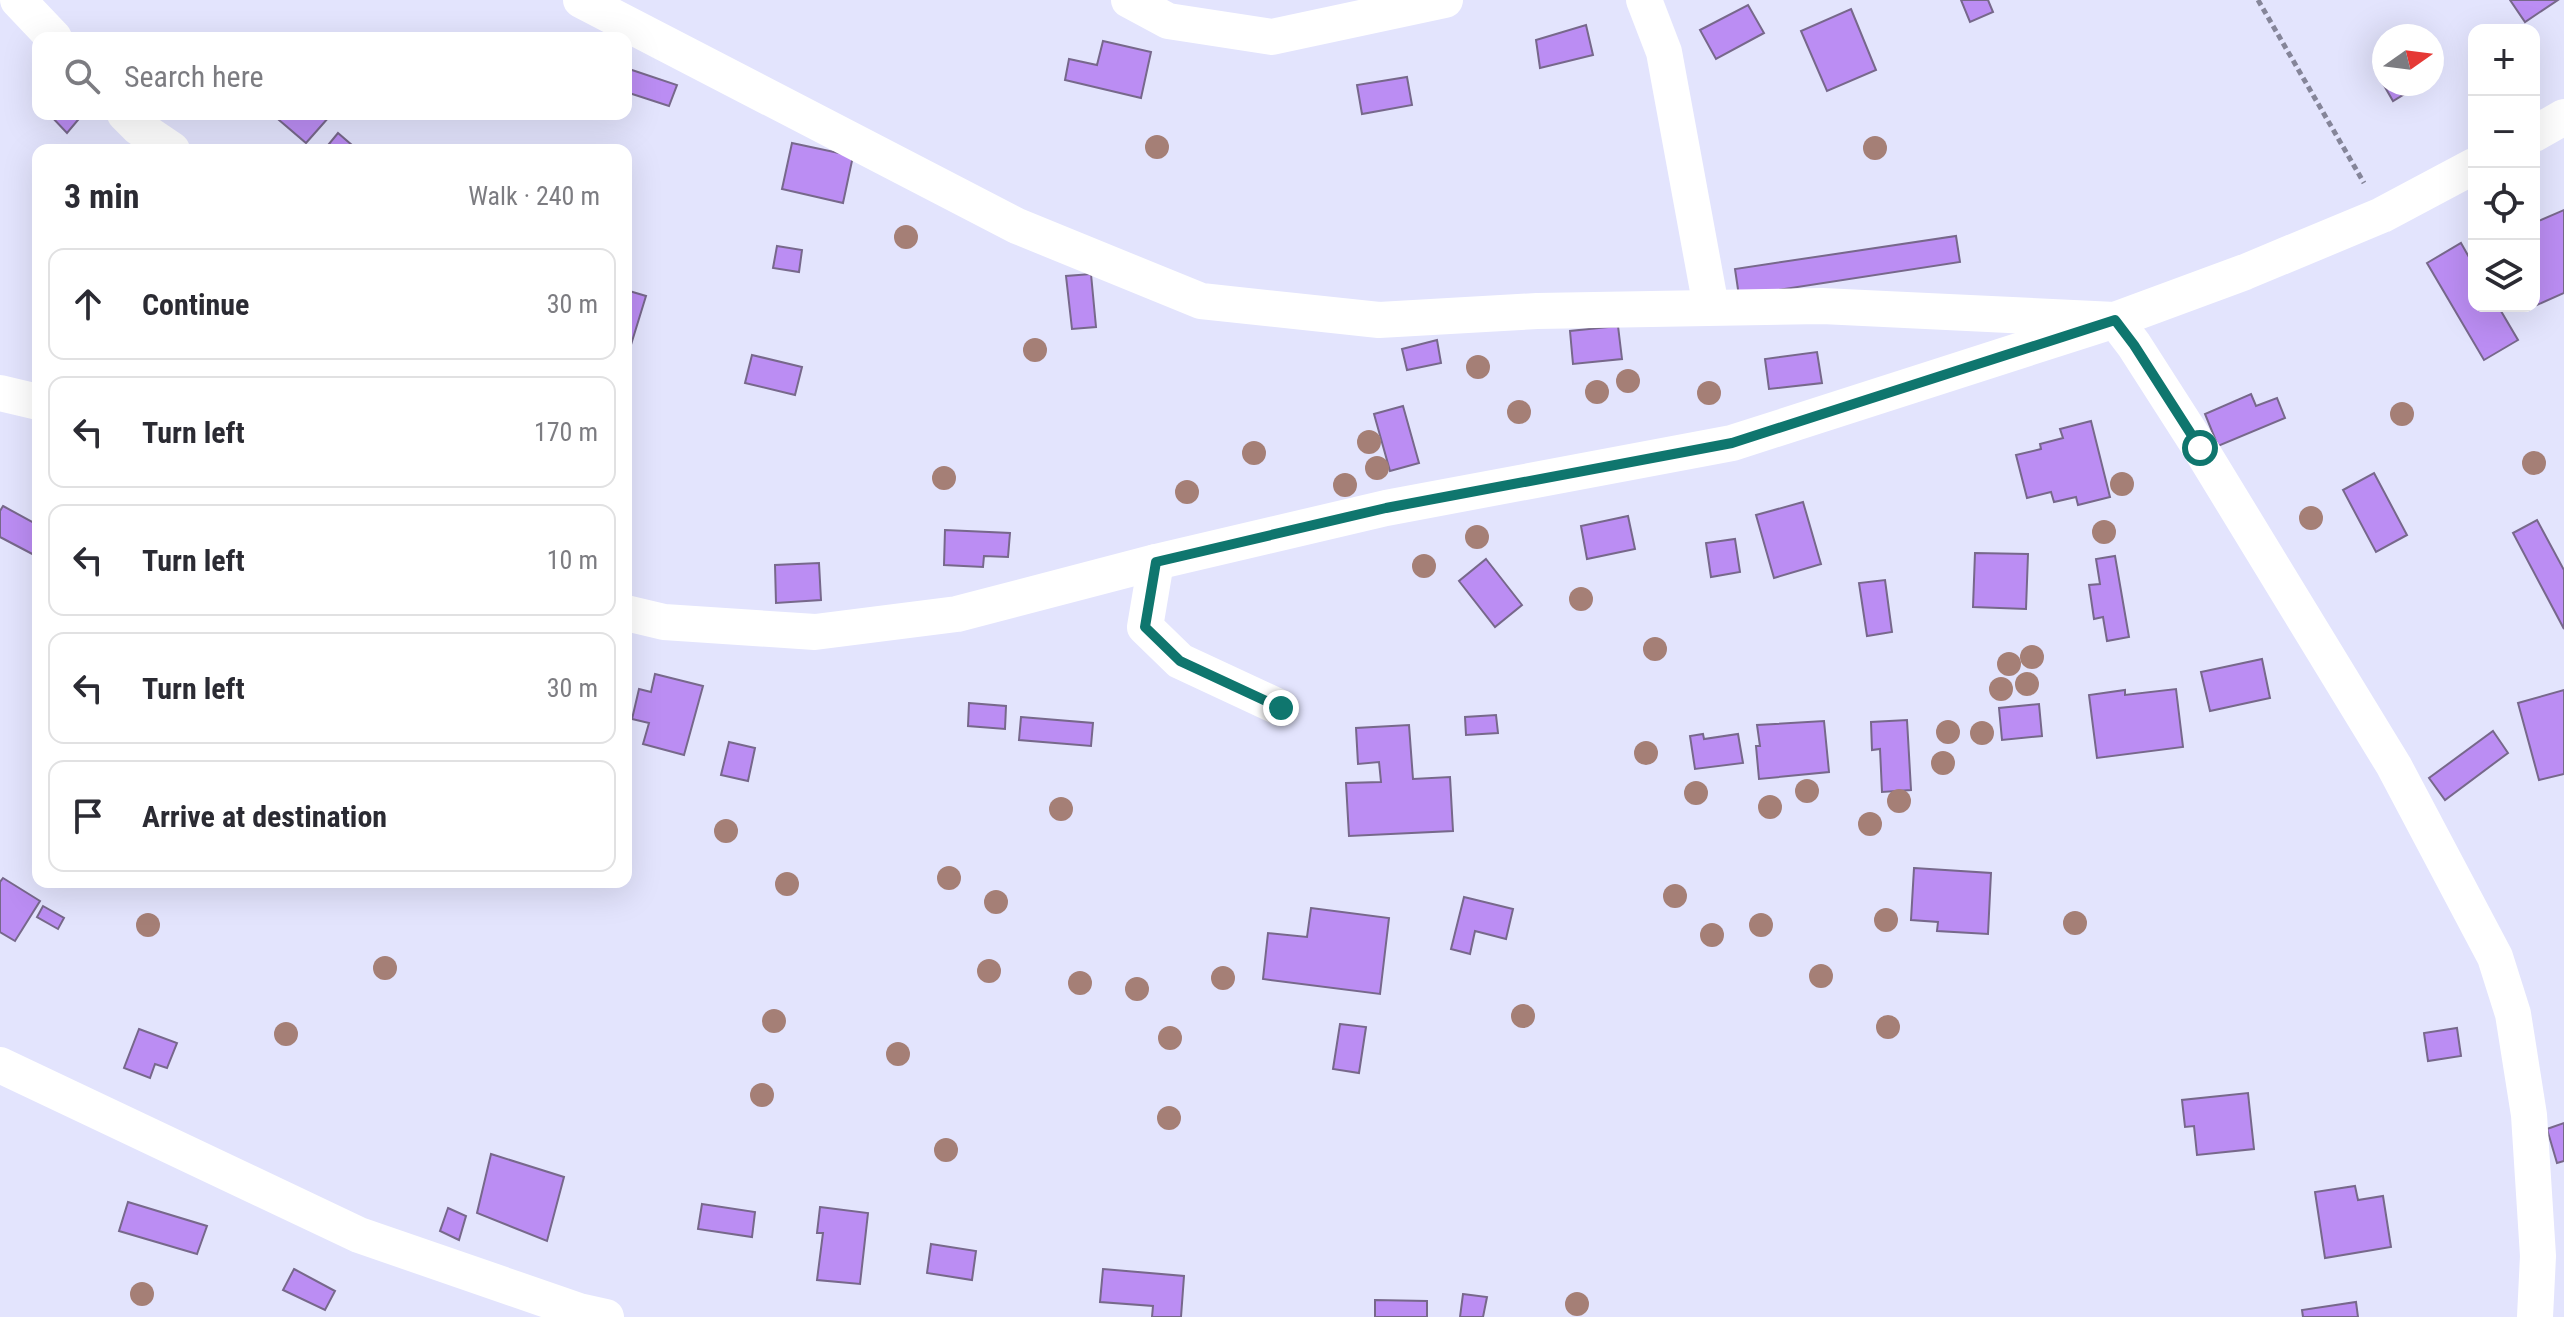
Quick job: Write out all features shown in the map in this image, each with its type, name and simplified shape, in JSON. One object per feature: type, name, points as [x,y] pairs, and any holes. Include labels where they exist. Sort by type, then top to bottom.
[{"type":"street","points":[[18,0],[48,32]]},
{"type":"street","points":[[581,0],[1017,226],[1201,301],[1379,320],[1537,311],[1822,306],[2115,320]]},
{"type":"street","points":[[1129,0],[1168,21],[1272,37],[1445,0]]},
{"type":"street","points":[[1644,0],[1664,52],[1711,307]]},
{"type":"street","points":[[2540,131],[2564,117]]},
{"type":"street","points":[[131,120],[163,144]]},
{"type":"street","points":[[632,614],[664,622],[815,632],[957,614],[1156,562],[1386,508],[1732,443],[2115,320],[2245,272],[2382,215],[2470,168]]},
{"type":"street","points":[[2115,320],[2200,448],[2394,766],[2495,957],[2513,1014],[2529,1115],[2538,1256],[2535,1317]]},
{"type":"street","points":[[0,393],[32,401]]},
{"type":"street","points":[[1156,562],[1145,627],[1180,661],[1281,708]]},
{"type":"street","points":[[0,1065],[359,1235],[579,1311],[606,1317]]},
{"type":"path","points":[[2258,0],[2382,215]]},
{"type":"building","points":[[1961,0],[1988,0],[1993,12],[1970,22]]},
{"type":"building","points":[[2510,0],[2558,0],[2525,22]]},
{"type":"building","points":[[1748,5],[1764,33],[1716,59],[1700,30]]},
{"type":"building","points":[[1851,9],[1876,70],[1827,91],[1801,31]]},
{"type":"building","points":[[1586,25],[1593,55],[1540,68],[1536,40]]},
{"type":"building","points":[[1103,41],[1151,52],[1141,98],[1065,80],[1069,59],[1097,65]]},
{"type":"building","points":[[632,70],[677,85],[669,106],[632,94]]},
{"type":"building","points":[[1407,77],[1412,105],[1362,114],[1357,85]]},
{"type":"building","points":[[55,120],[78,120],[67,133]]},
{"type":"building","points":[[279,120],[326,120],[306,143]]},
{"type":"building","points":[[338,133],[351,144],[329,144]]},
{"type":"building","points":[[792,143],[853,156],[843,203],[782,189]]},
{"type":"building","points":[[2564,210],[2564,293],[2540,304],[2540,240],[2540,220]]},
{"type":"building","points":[[1956,236],[1960,262],[1739,296],[1735,269]]},
{"type":"building","points":[[2461,243],[2468,255],[2468,312],[2502,312],[2518,340],[2484,360],[2427,263]]},
{"type":"building","points":[[777,246],[802,250],[799,272],[773,268]]},
{"type":"building","points":[[1091,274],[1096,327],[1072,329],[1066,276]]},
{"type":"building","points":[[632,292],[646,296],[632,342]]},
{"type":"building","points":[[1618,326],[1622,359],[1573,364],[1570,331]]},
{"type":"building","points":[[1437,340],[1441,363],[1407,370],[1402,349]]},
{"type":"building","points":[[1817,352],[1822,383],[1769,389],[1765,359]]},
{"type":"building","points":[[752,355],[802,367],[795,395],[745,383]]},
{"type":"building","points":[[2251,394],[2256,406],[2277,398],[2285,418],[2218,446],[2205,414]]},
{"type":"building","points":[[1403,406],[1419,463],[1390,471],[1374,414]]},
{"type":"building","points":[[2091,421],[2110,497],[2078,505],[2076,497],[2054,502],[2051,492],[2027,498],[2016,455],[2041,449],[2040,444],[2063,438],[2060,429]]},
{"type":"building","points":[[2374,473],[2407,535],[2376,552],[2343,490]]},
{"type":"building","points":[[1803,502],[1821,564],[1774,578],[1756,515]]},
{"type":"building","points":[[3,506],[32,522],[32,554],[0,537],[0,511]]},
{"type":"building","points":[[1628,516],[1635,549],[1587,559],[1581,526]]},
{"type":"building","points":[[2537,520],[2564,570],[2564,629],[2513,533]]},
{"type":"building","points":[[945,530],[1010,533],[1008,557],[984,556],[983,567],[944,565]]},
{"type":"building","points":[[1735,539],[1740,572],[1711,577],[1706,543]]},
{"type":"building","points":[[1975,553],[2028,554],[2026,609],[1973,607]]},
{"type":"building","points":[[2115,556],[2129,637],[2107,641],[2103,617],[2094,619],[2089,585],[2100,584],[2096,559]]},
{"type":"building","points":[[1486,559],[1522,605],[1495,627],[1459,581]]},
{"type":"building","points":[[819,563],[821,600],[776,603],[775,565]]},
{"type":"building","points":[[1885,580],[1892,632],[1867,636],[1859,583]]},
{"type":"building","points":[[2262,659],[2270,698],[2210,711],[2201,672]]},
{"type":"building","points":[[655,674],[703,686],[684,755],[643,744],[649,723],[632,719],[639,689],[651,692]]},
{"type":"building","points":[[2176,689],[2183,747],[2097,758],[2089,695],[2125,690],[2125,695]]},
{"type":"building","points":[[2564,690],[2564,774],[2539,780],[2518,703]]},
{"type":"building","points":[[969,703],[1006,706],[1005,729],[968,726]]},
{"type":"building","points":[[2039,704],[2042,736],[2002,740],[1999,708]]},
{"type":"building","points":[[1496,715],[1498,733],[1466,735],[1465,717]]},
{"type":"building","points":[[1021,717],[1093,723],[1091,746],[1019,740]]},
{"type":"building","points":[[1907,720],[1911,790],[1882,792],[1880,749],[1872,750],[1871,722]]},
{"type":"building","points":[[1824,721],[1829,772],[1759,779],[1757,725]]},
{"type":"building","points":[[1409,725],[1413,779],[1450,777],[1453,831],[1349,836],[1346,783],[1381,782],[1379,762],[1358,764],[1356,728]]},
{"type":"building","points":[[2493,731],[2508,753],[2445,800],[2429,778]]},
{"type":"building","points":[[1703,734],[1704,739],[1738,734],[1743,763],[1695,769],[1690,736]]},
{"type":"building","points":[[729,742],[755,748],[748,781],[721,775]]},
{"type":"building","points":[[1914,868],[1991,873],[1988,934],[1937,931],[1938,922],[1911,920]]},
{"type":"building","points":[[3,878],[40,901],[15,941],[0,932],[0,882]]},
{"type":"building","points":[[1464,897],[1513,909],[1506,939],[1475,931],[1470,954],[1451,949]]},
{"type":"building","points":[[43,906],[64,918],[58,929],[37,917]]},
{"type":"building","points":[[1311,908],[1389,918],[1380,994],[1263,979],[1268,933],[1307,937]]},
{"type":"building","points":[[1340,1024],[1366,1027],[1359,1073],[1333,1069]]},
{"type":"building","points":[[2457,1028],[2461,1056],[2428,1061],[2424,1033]]},
{"type":"building","points":[[139,1029],[177,1043],[167,1068],[155,1064],[150,1078],[124,1068]]},
{"type":"building","points":[[2248,1093],[2254,1149],[2197,1155],[2194,1126],[2185,1127],[2182,1100]]},
{"type":"building","points":[[2564,1123],[2564,1161],[2557,1163],[2547,1129]]},
{"type":"building","points":[[491,1154],[564,1177],[547,1241],[477,1213]]},
{"type":"building","points":[[2355,1186],[2358,1200],[2383,1196],[2391,1247],[2325,1258],[2315,1192]]},
{"type":"building","points":[[128,1202],[207,1226],[197,1254],[119,1231]]},
{"type":"building","points":[[702,1204],[755,1212],[752,1237],[698,1229]]},
{"type":"building","points":[[820,1207],[868,1213],[860,1284],[817,1280],[823,1233],[817,1233]]},
{"type":"building","points":[[448,1208],[466,1216],[459,1240],[440,1231]]},
{"type":"building","points":[[931,1244],[976,1251],[972,1280],[927,1273]]},
{"type":"building","points":[[294,1269],[335,1291],[325,1310],[283,1290]]},
{"type":"building","points":[[1103,1269],[1184,1276],[1181,1317],[1152,1317],[1153,1306],[1100,1302]]},
{"type":"building","points":[[1463,1294],[1487,1297],[1483,1317],[1460,1317]]},
{"type":"building","points":[[1375,1300],[1427,1301],[1427,1317],[1375,1317]]},
{"type":"building","points":[[2356,1302],[2358,1317],[2303,1317],[2302,1310]]},
{"type":"route","points":[[1281,708],[1180,661],[1145,627],[1156,562],[1386,508],[1732,443],[2115,320],[2200,448]]}]
